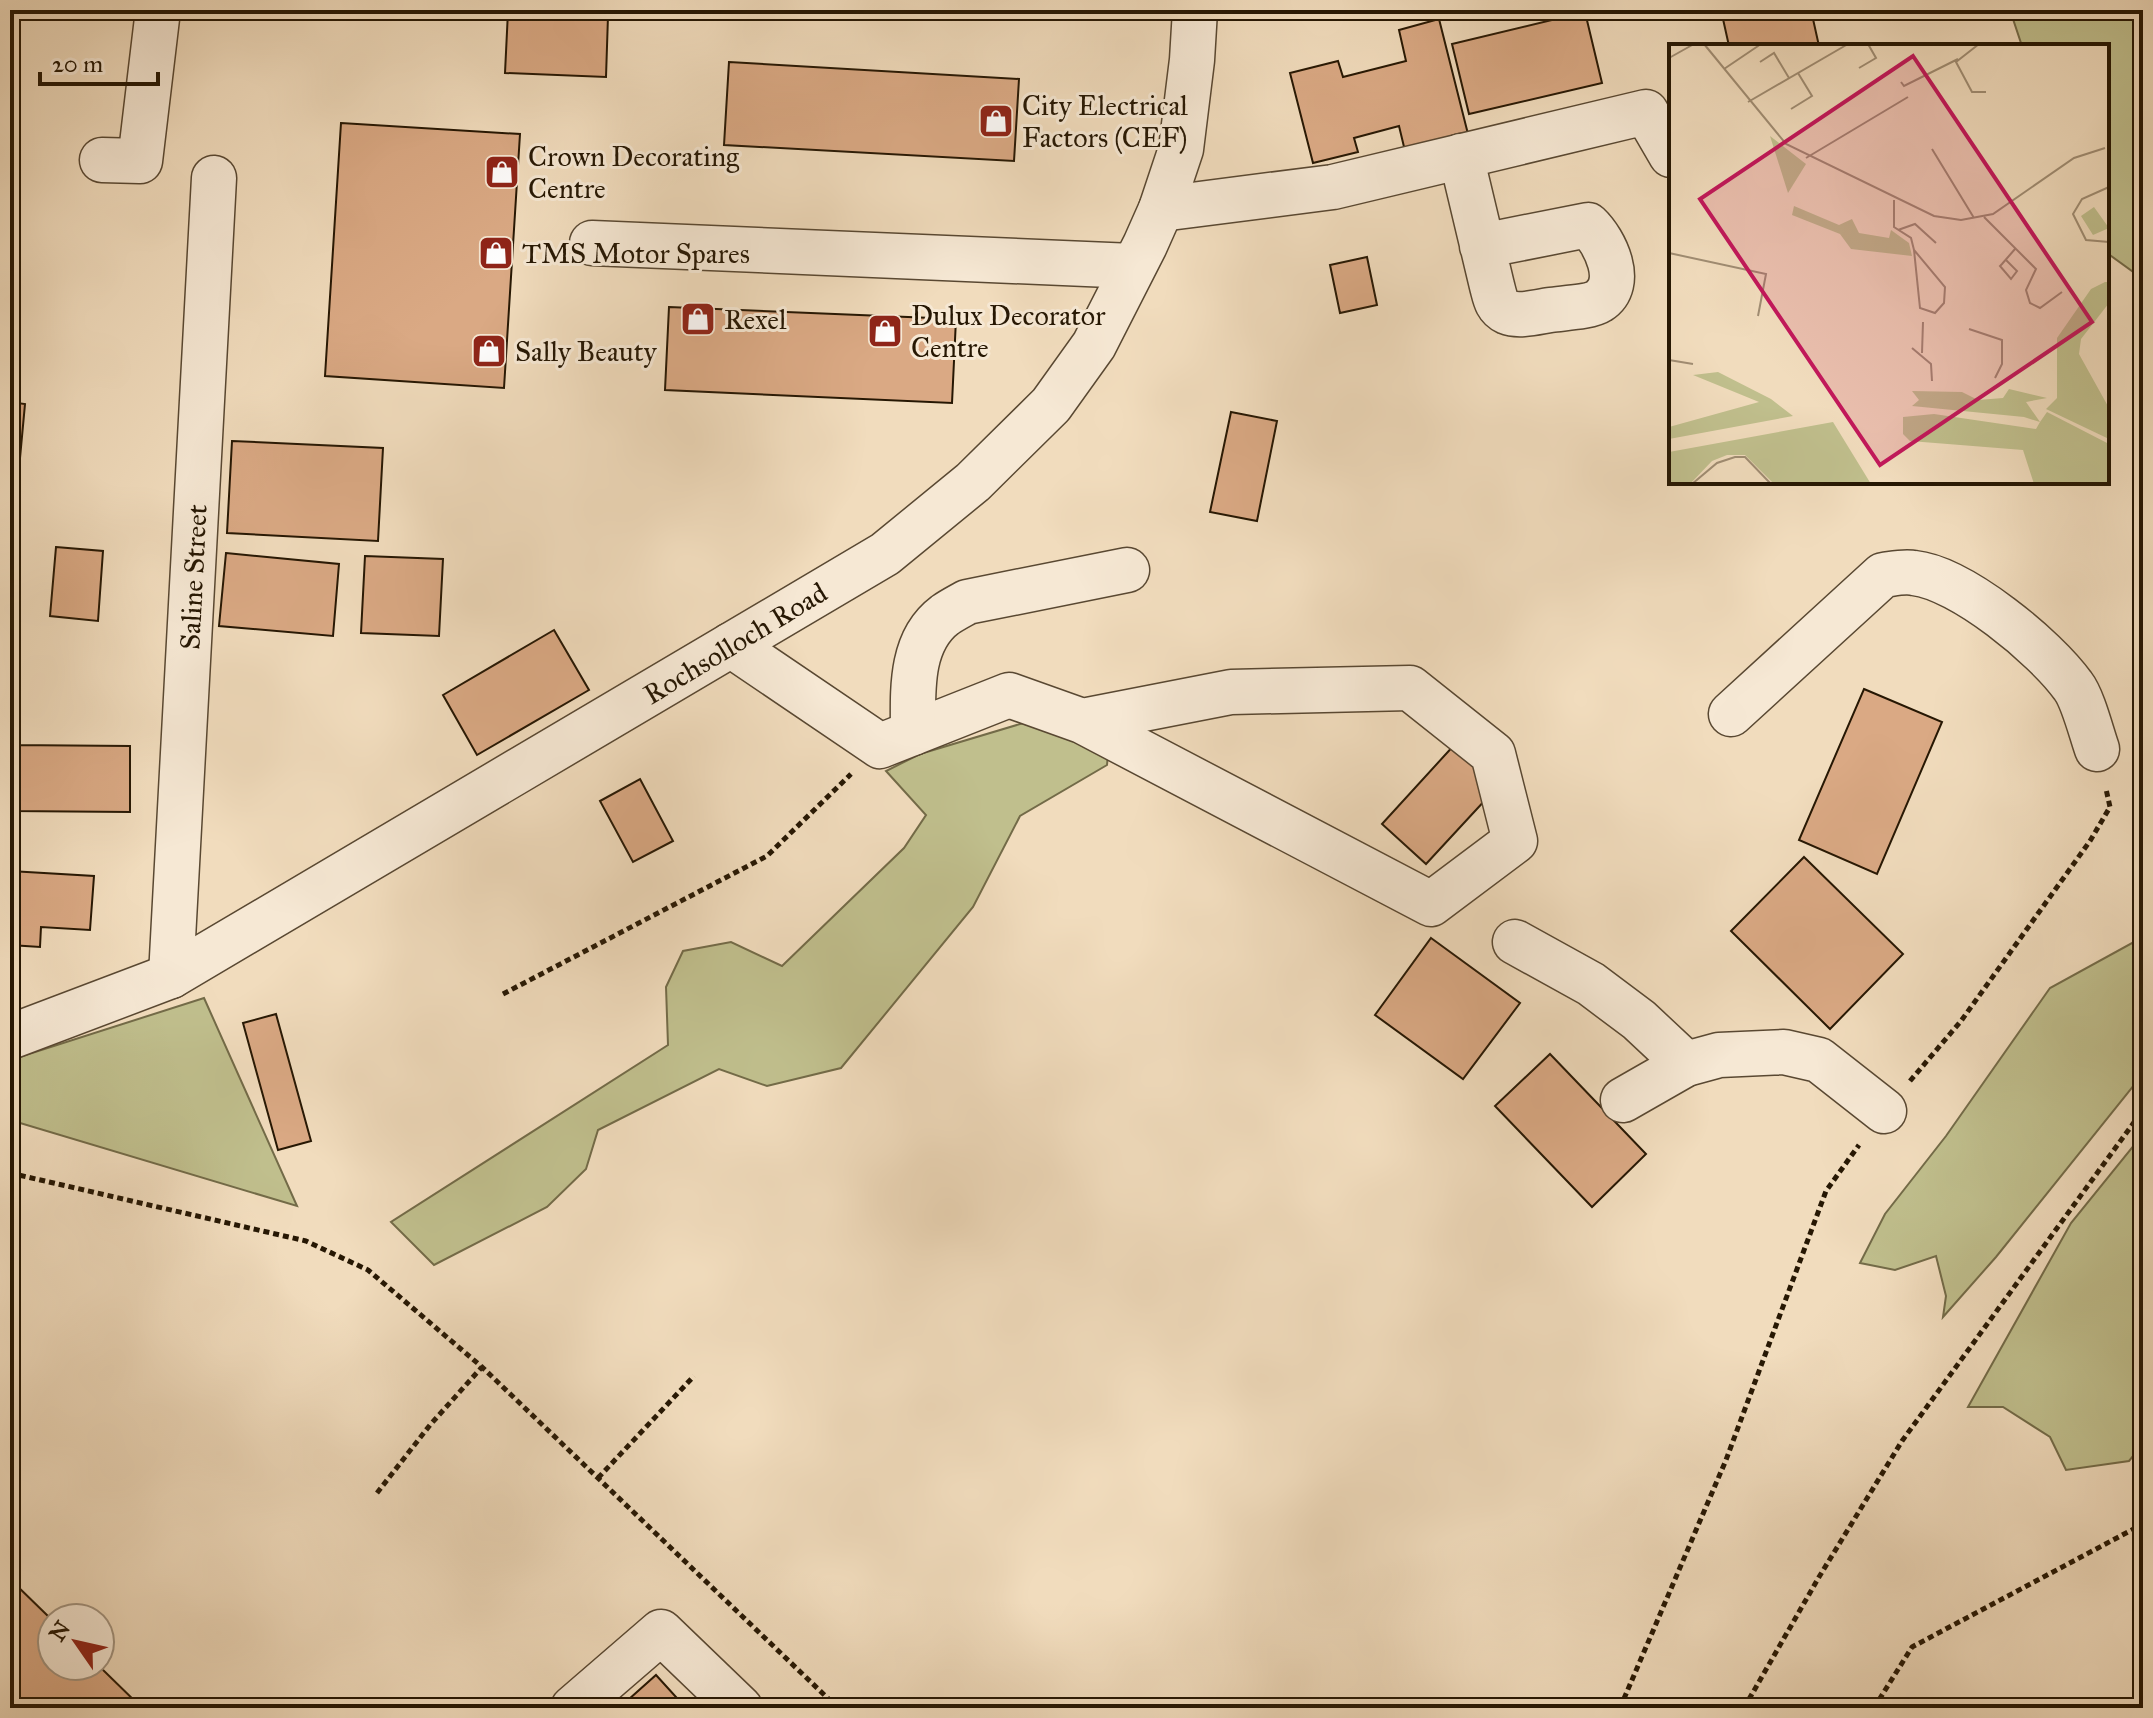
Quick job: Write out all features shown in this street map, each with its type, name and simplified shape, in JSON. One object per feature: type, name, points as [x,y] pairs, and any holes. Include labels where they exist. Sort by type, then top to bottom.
[{"type":"street","points":[[102,160],[140,161],[158,10]]},
{"type":"street","name":"Rochsolloch Road","points":[[10,1037],[171,976],[885,554],[973,482],[1051,405],[1094,345],[1145,245],[1181,149],[1195,10]]},
{"type":"street","points":[[1161,209],[1333,187],[1646,112],[1669,152]]},
{"type":"street","points":[[1461,156],[1482,246]]},
{"type":"street","name":"Saline Street","points":[[171,976],[214,178]]},
{"type":"street","points":[[592,243],[1133,266]]},
{"type":"street","points":[[896,740],[913,691],[918,655],[926,635],[944,615],[967,602],[1127,570]]},
{"type":"street","points":[[1731,714],[1883,575],[1913,572],[1948,583],[1979,601],[2047,657],[2074,688],[2097,749]]},
{"type":"street","points":[[731,645],[896,740]]},
{"type":"street","points":[[896,740],[1009,695],[1082,721],[1431,904],[1515,841],[1493,754],[1410,688],[1231,692],[1082,721]]},
{"type":"street","points":[[1515,942],[1591,984],[1639,1020],[1686,1064]]},
{"type":"street","points":[[1623,1100],[1686,1064],[1719,1055],[1784,1052],[1819,1060],[1884,1111]]},
{"type":"street","points":[[573,1708],[661,1632],[740,1708]]},
{"type":"path","points":[[503,994],[767,856],[896,740]]},
{"type":"path","points":[[1620,1708],[1726,1460],[1826,1191],[1884,1111],[1961,1021],[2090,841],[2110,807],[2097,749]]},
{"type":"path","points":[[1744,1708],[1902,1441],[2143,1110]]},
{"type":"path","points":[[10,1173],[306,1241],[368,1270],[482,1367],[838,1708]]},
{"type":"path","points":[[377,1493],[430,1425],[482,1367]]},
{"type":"path","points":[[598,1478],[694,1376]]},
{"type":"path","points":[[1874,1708],[1912,1647],[2143,1524]]},
{"type":"shaded area","points":[[2010,10],[2143,10],[2143,279],[2109,254],[2109,44],[2021,44]]},
{"type":"shaded area","points":[[1030,721],[1108,754],[1107,765],[1020,816],[973,907],[841,1068],[767,1086],[719,1069],[598,1130],[586,1169],[547,1207],[434,1265],[391,1222],[668,1045],[666,987],[683,951],[731,942],[782,966],[904,848],[926,815],[886,771],[920,754]]},
{"type":"shaded area","points":[[2143,937],[2143,1074],[1996,1257],[1943,1317],[1946,1296],[1936,1256],[1895,1270],[1860,1263],[1885,1214],[1946,1136],[2050,988]]},
{"type":"shaded area","points":[[204,998],[297,1206],[10,1120],[10,1060]]},
{"type":"shaded area","points":[[2143,1134],[2143,1444],[2129,1461],[2066,1470],[2050,1437],[2003,1407],[1968,1407],[2071,1223]]},
{"type":"building","points":[[1721,10],[1811,10],[1819,44],[1729,44]]},
{"type":"building","points":[[508,11],[608,16],[606,77],[505,73]]},
{"type":"building","points":[[1585,12],[1602,83],[1469,114],[1452,44]]},
{"type":"building","points":[[1439,19],[1468,134],[1405,151],[1399,126],[1354,138],[1358,152],[1313,163],[1290,73],[1338,61],[1343,77],[1406,61],[1399,30]]},
{"type":"building","points":[[729,62],[1019,79],[1014,161],[724,145]]},
{"type":"building","points":[[341,123],[520,134],[504,388],[325,376]]},
{"type":"building","points":[[1367,257],[1377,305],[1340,313],[1330,265]]},
{"type":"building","points":[[669,307],[956,319],[952,403],[665,390]]},
{"type":"building","points":[[10,402],[25,404],[10,566]]},
{"type":"building","points":[[1231,412],[1277,421],[1257,521],[1210,512]]},
{"type":"building","points":[[232,441],[383,448],[378,541],[227,533]]},
{"type":"building","points":[[56,547],[103,551],[98,621],[50,616]]},
{"type":"building","points":[[226,553],[339,564],[333,636],[219,626]]},
{"type":"building","points":[[365,556],[443,559],[439,636],[361,633]]},
{"type":"building","points":[[554,630],[589,690],[477,755],[443,695]]},
{"type":"building","points":[[10,682],[11,745],[130,746],[130,812],[10,811]]},
{"type":"building","points":[[1864,689],[1942,722],[1877,874],[1799,840]]},
{"type":"building","points":[[1456,743],[1500,784],[1426,864],[1382,824]]},
{"type":"building","points":[[640,779],[673,841],[633,862],[600,801]]},
{"type":"building","points":[[1804,857],[1903,954],[1830,1029],[1731,931]]},
{"type":"building","points":[[10,871],[94,876],[90,930],[41,927],[40,947],[10,945]]},
{"type":"building","points":[[1431,938],[1520,1003],[1463,1079],[1375,1015]]},
{"type":"building","points":[[276,1014],[311,1141],[278,1150],[243,1023]]},
{"type":"building","points":[[1550,1054],[1646,1154],[1592,1207],[1495,1106]]},
{"type":"building","points":[[10,1579],[36,1604],[36,1682],[115,1682],[142,1708],[10,1708]]},
{"type":"building","points":[[656,1675],[686,1708],[619,1708]]},
{"type":"place","name":"City Electrical Factors (CEF)","points":[[996,121]]},
{"type":"place","name":"Crown Decorating Centre","points":[[502,172]]},
{"type":"place","name":"TMS Motor Spares","points":[[496,253]]},
{"type":"place","name":"Rexel","points":[[698,319]]},
{"type":"place","name":"Dulux Decorator Centre","points":[[885,331]]},
{"type":"place","name":"Sally Beauty","points":[[489,351]]}]
